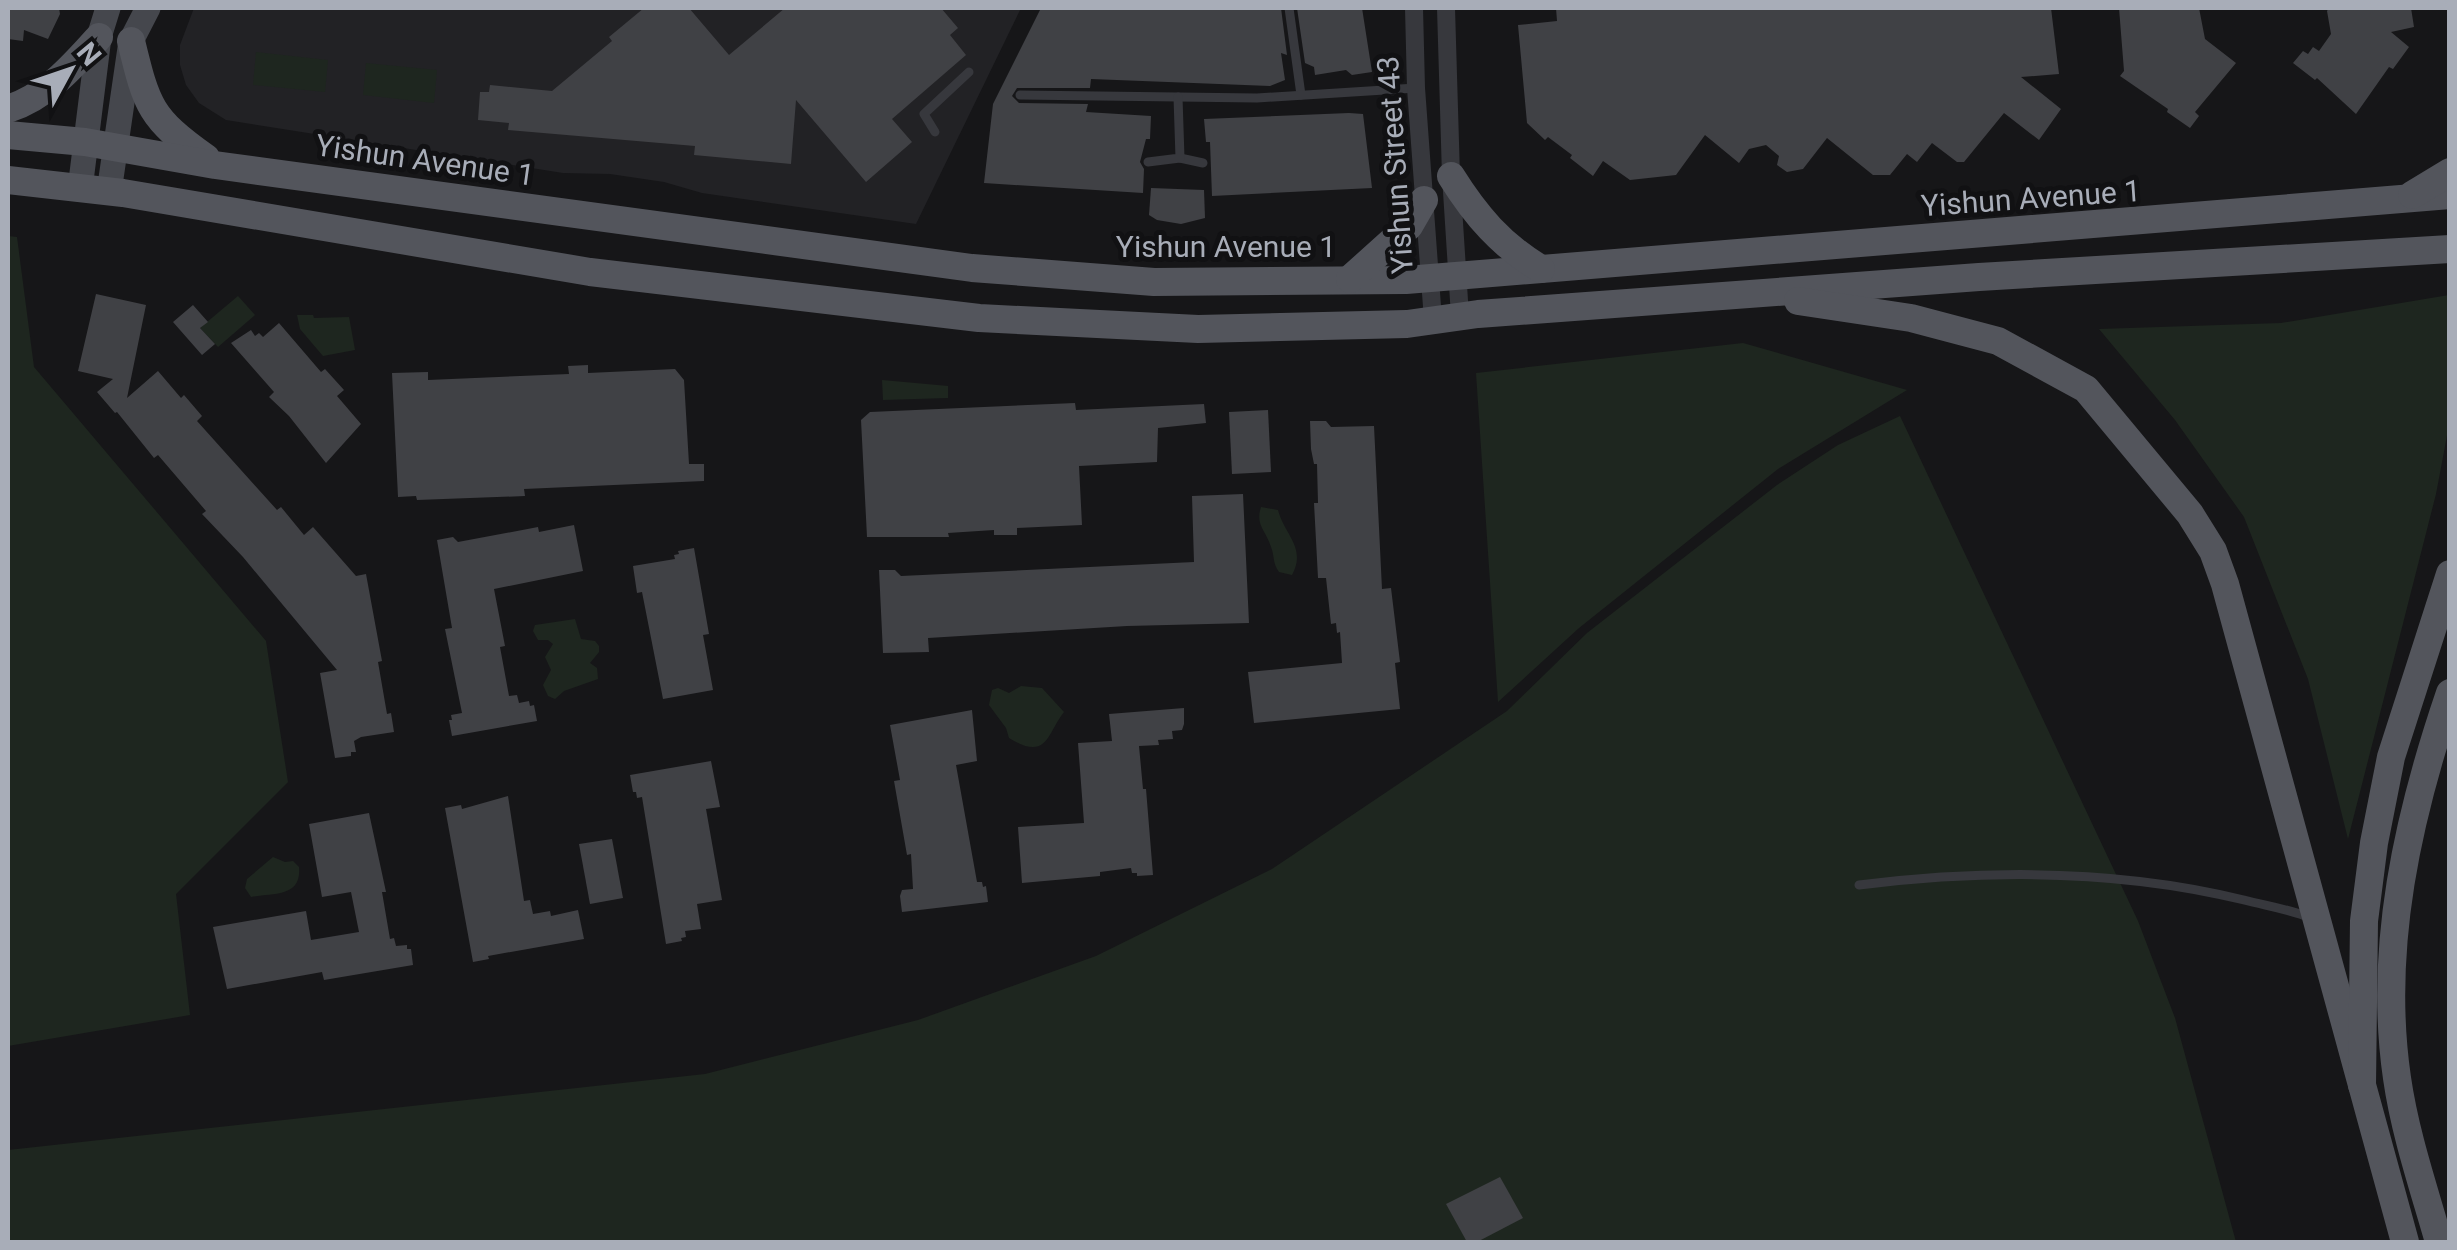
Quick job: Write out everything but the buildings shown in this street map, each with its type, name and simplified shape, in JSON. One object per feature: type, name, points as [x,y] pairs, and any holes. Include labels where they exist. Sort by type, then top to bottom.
[{"type":"main road","points":[[80,189],[99,37],[108,8]]},
{"type":"main road","points":[[109,192],[131,41],[148,8]]},
{"type":"main road","points":[[8,110],[58,81],[99,37]]},
{"type":"main road","points":[[131,41],[153,114],[169,132],[215,165]]},
{"type":"main road","name":"Yishun Avenue 1","points":[[8,135],[85,142],[215,165],[972,268],[1154,282],[1443,276],[2402,202],[2450,195]]},
{"type":"main road","points":[[2402,202],[2450,172]]},
{"type":"main road","points":[[1451,176],[1492,233],[1509,250],[1540,269]]},
{"type":"main road","points":[[8,180],[109,192],[590,272],[979,318],[1198,328],[1406,324],[1762,293],[2450,249]]},
{"type":"main road","points":[[1350,279],[1409,226],[1424,200]]},
{"type":"main road","points":[[1762,293],[1837,309],[1911,318],[1998,341],[2086,389],[2190,514],[2212,550],[2226,584],[2405,1242]]},
{"type":"main road","points":[[2362,1085],[2364,921],[2374,843],[2391,757],[2450,574]]},
{"type":"main road","points":[[2438,1238],[2397,1080],[2390,990],[2394,924],[2425,768],[2450,693]]},
{"type":"main road","points":[[2391,757],[2425,768]]},
{"type":"street","name":"Yishun Street 43","points":[[1414,8],[1424,200],[1443,276],[1447,318]]},
{"type":"street","name":"Yishun Street 43","points":[[1446,8],[1451,176],[1443,276],[1447,318]]},
{"type":"lane","points":[[1289,8],[1301,95]]},
{"type":"lane","points":[[936,132],[924,114],[969,72]]},
{"type":"lane","points":[[1020,96],[1301,95],[1416,88]]},
{"type":"lane","points":[[1178,97],[1180,158]]},
{"type":"lane","points":[[1148,162],[1180,158],[1203,163]]},
{"type":"lane","points":[[1859,885],[1940,875],[2110,876],[2188,886],[2294,911],[2320,922]]},
{"type":"shaded area","points":[[194,8],[1021,8],[916,224],[702,193],[664,182],[610,174],[563,173],[226,120],[199,103],[186,85],[180,65],[180,45]]},
{"type":"shaded area","points":[[256,52],[328,60],[325,92],[253,85]]},
{"type":"shaded area","points":[[366,63],[437,70],[434,103],[363,95]]},
{"type":"shaded area","points":[[8,236],[17,237],[34,367],[266,641],[288,782],[176,894],[190,1015],[8,1046]]},
{"type":"shaded area","points":[[2449,295],[2449,425],[2436,494],[2348,839],[2308,679],[2244,517],[2175,420],[2099,329],[2281,323]]},
{"type":"shaded area","points":[[238,296],[255,315],[218,347],[200,328]]},
{"type":"shaded area","points":[[297,315],[349,317],[355,350],[323,356],[300,329]]},
{"type":"shaded area","points":[[1743,343],[1907,390],[1778,469],[1579,628],[1498,702],[1476,373]]},
{"type":"shaded area","points":[[882,380],[948,386],[948,398],[883,400]]},
{"type":"shaded area","points":[[1900,416],[2138,921],[2175,1018],[2236,1242],[8,1242],[8,1150],[705,1074],[918,1020],[1096,956],[1272,869],[1507,711],[1587,633],[1777,485],[1838,445]]},
{"type":"shaded area","points":[[1261,507],[1278,510],[1293,541],[1297,557],[1292,575],[1277,568],[1260,524]]},
{"type":"shaded area","points":[[575,619],[581,639],[595,641],[599,646],[590,663],[597,668],[598,679],[564,691],[555,699],[548,696],[543,685],[551,670],[545,657],[553,644],[538,640],[533,631],[535,625]]},
{"type":"shaded area","points":[[1021,686],[1042,688],[1064,712],[1039,746],[1022,745],[1009,738],[989,705],[992,690],[998,688],[1009,693]]},
{"type":"shaded area","points":[[273,857],[293,861],[299,867],[296,884],[284,892],[251,897],[245,888],[247,879]]}]
